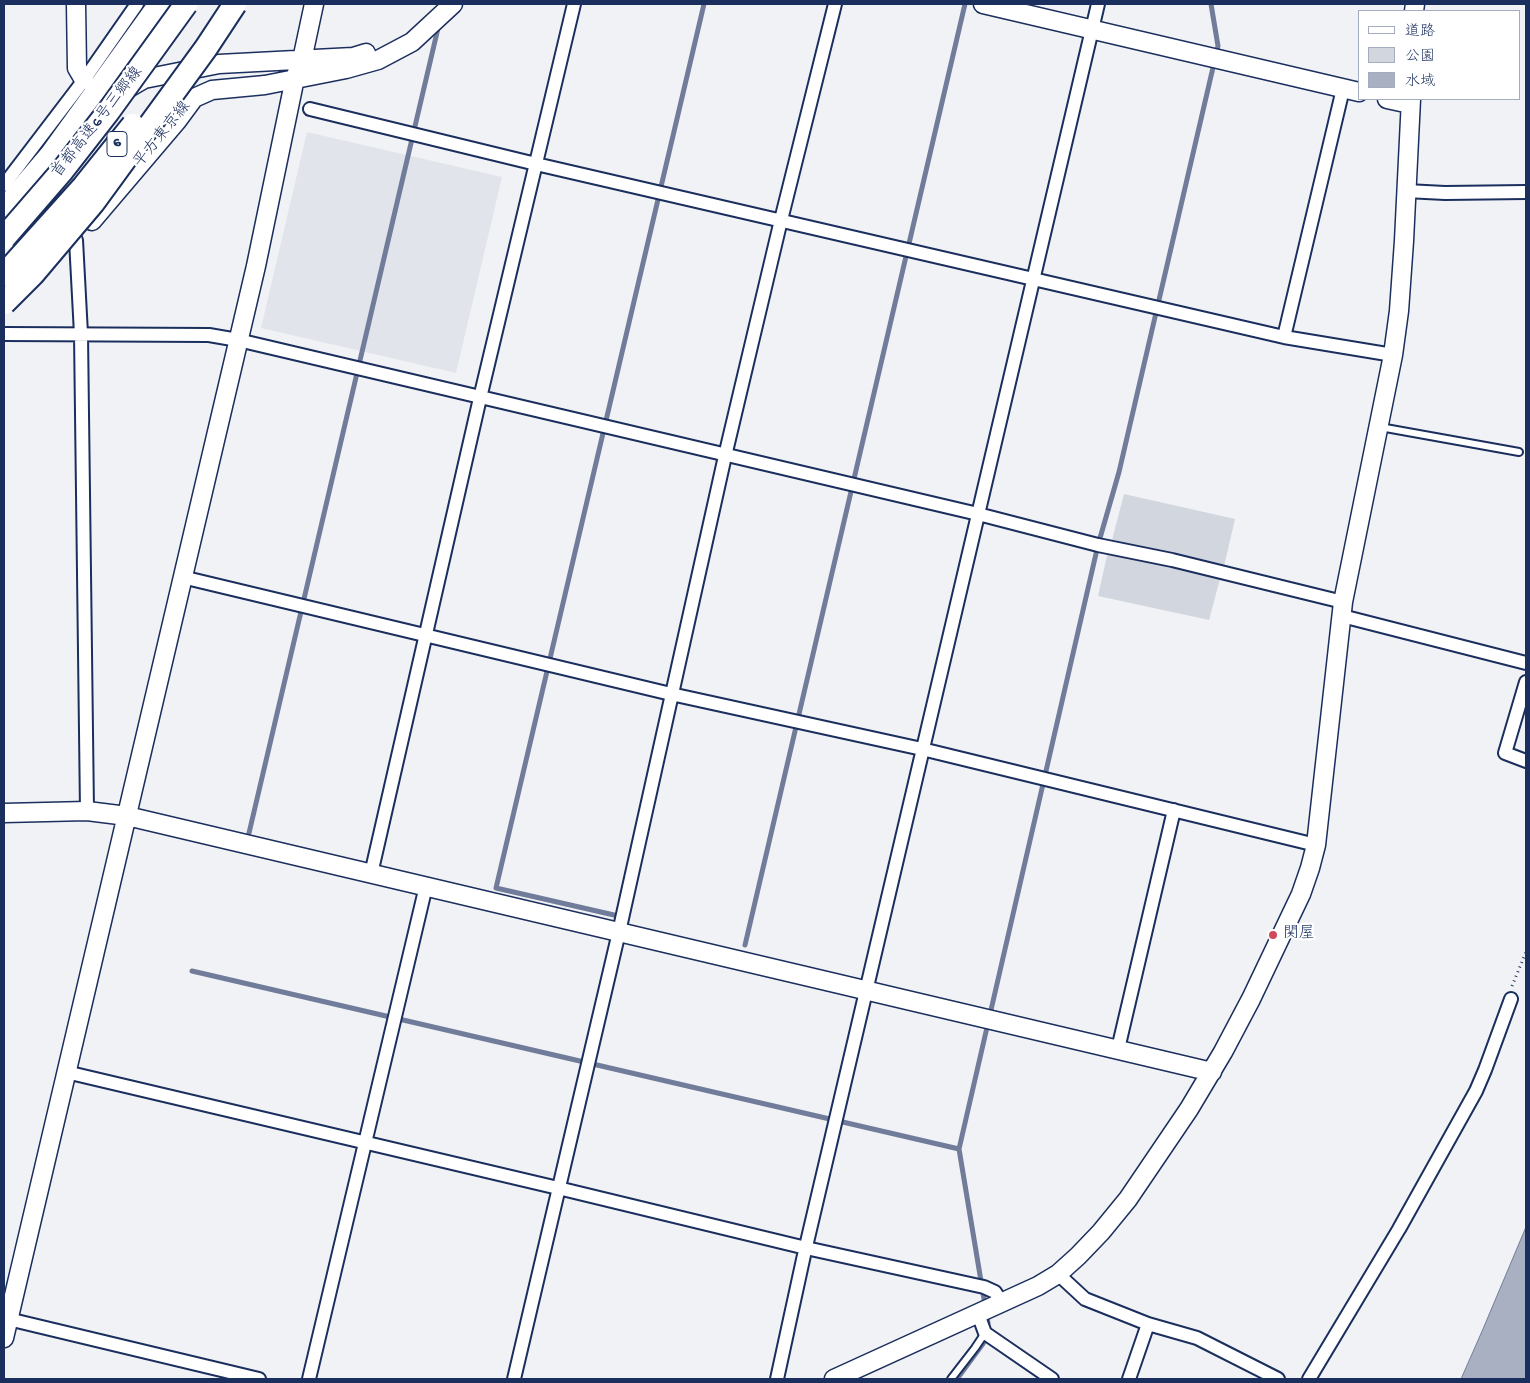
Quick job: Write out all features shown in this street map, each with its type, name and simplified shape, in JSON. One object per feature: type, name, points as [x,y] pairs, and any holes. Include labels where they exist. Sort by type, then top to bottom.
[{"type":"highway","points":[[4,210],[51,155],[160,4]]},
{"type":"highway","name":"首都高速6号三郷線","points":[[4,238],[62,171],[108,112],[186,4]]},
{"type":"highway","name":"首都高速6号三郷線","points":[[4,275],[84,186],[132,126],[218,4]]},
{"type":"highway","points":[[4,303],[33,274],[93,203],[206,48],[235,4]]},
{"type":"street","points":[[76,4],[77,68],[84,80]]},
{"type":"street","points":[[4,185],[84,80],[137,4]]},
{"type":"street","points":[[4,1338],[6,1318],[127,816],[256,266],[295,78],[302,60],[314,4]]},
{"type":"street","points":[[4,226],[26,202],[104,102],[144,79],[219,64],[353,57],[375,51],[408,30],[438,4]]},
{"type":"street","name":"平方東京線","points":[[4,317],[76,240],[194,98],[212,90],[265,85],[346,69],[378,60],[412,42],[453,4]]},
{"type":"street","points":[[370,874],[480,398],[574,4]]},
{"type":"street","points":[[514,1379],[619,932],[725,456],[835,4]]},
{"type":"street","points":[[983,4],[1351,90],[1284,337]]},
{"type":"street","points":[[777,1379],[922,750],[1098,4]]},
{"type":"street","points":[[834,1379],[1038,1286],[1058,1274],[1078,1256],[1128,1199],[1184,1117],[1212,1072],[1279,942],[1304,886],[1316,845],[1342,609],[1393,355],[1399,311],[1411,101]]},
{"type":"street","points":[[310,109],[536,164],[1284,337],[1393,355]]},
{"type":"street","points":[[1406,191],[1445,193],[1526,192]]},
{"type":"street","points":[[76,240],[81,334],[87,811]]},
{"type":"street","points":[[4,334],[209,335],[238,340],[978,514],[1098,545],[1172,560],[1526,663]]},
{"type":"street","points":[[182,577],[671,694],[922,750],[1316,845]]},
{"type":"street","points":[[1526,682],[1505,752],[1526,761]]},
{"type":"street","points":[[1118,1049],[1174,810]]},
{"type":"street","points":[[4,813],[87,811],[127,816],[1212,1072]]},
{"type":"street","points":[[310,1379],[426,886]]},
{"type":"street","points":[[1309,1379],[1399,1229],[1476,1091],[1511,999]]},
{"type":"street","points":[[66,1072],[806,1248],[984,1287],[995,1292],[1002,1303]]},
{"type":"street","points":[[1058,1274],[1086,1299],[1148,1324],[1197,1338],[1278,1379]]},
{"type":"street","points":[[978,1314],[984,1333],[1045,1377]]},
{"type":"street","points":[[6,1318],[223,1375],[259,1379]]},
{"type":"street","points":[[1129,1379],[1148,1324]]},
{"type":"lane","points":[[1379,427],[1519,452]]},
{"type":"lane","points":[[951,1379],[984,1333]]},
{"type":"path","points":[[1511,999],[1512,986],[1526,952]]},
{"type":"shaded area","points":[[307,132],[502,177],[456,373],[261,328]]},
{"type":"green space","points":[[1124,494],[1235,519],[1224,566],[1112,540]]},
{"type":"green space","points":[[1108,551],[1220,579],[1209,620],[1098,596]]},
{"type":"water","points":[[1526,1227],[1526,1379],[1461,1379],[1483,1329]]},
{"type":"waterway","points":[[614,915],[496,888],[704,4]]},
{"type":"waterway","points":[[745,945],[965,4]]},
{"type":"waterway","points":[[959,1149],[1098,545],[1119,472],[1218,46],[1211,4]]},
{"type":"waterway","points":[[249,833],[439,24]]},
{"type":"waterway","points":[[192,971],[959,1149],[988,1323],[985,1341],[957,1379]]},
{"type":"place","name":"関屋","points":[[1273,935]]}]
